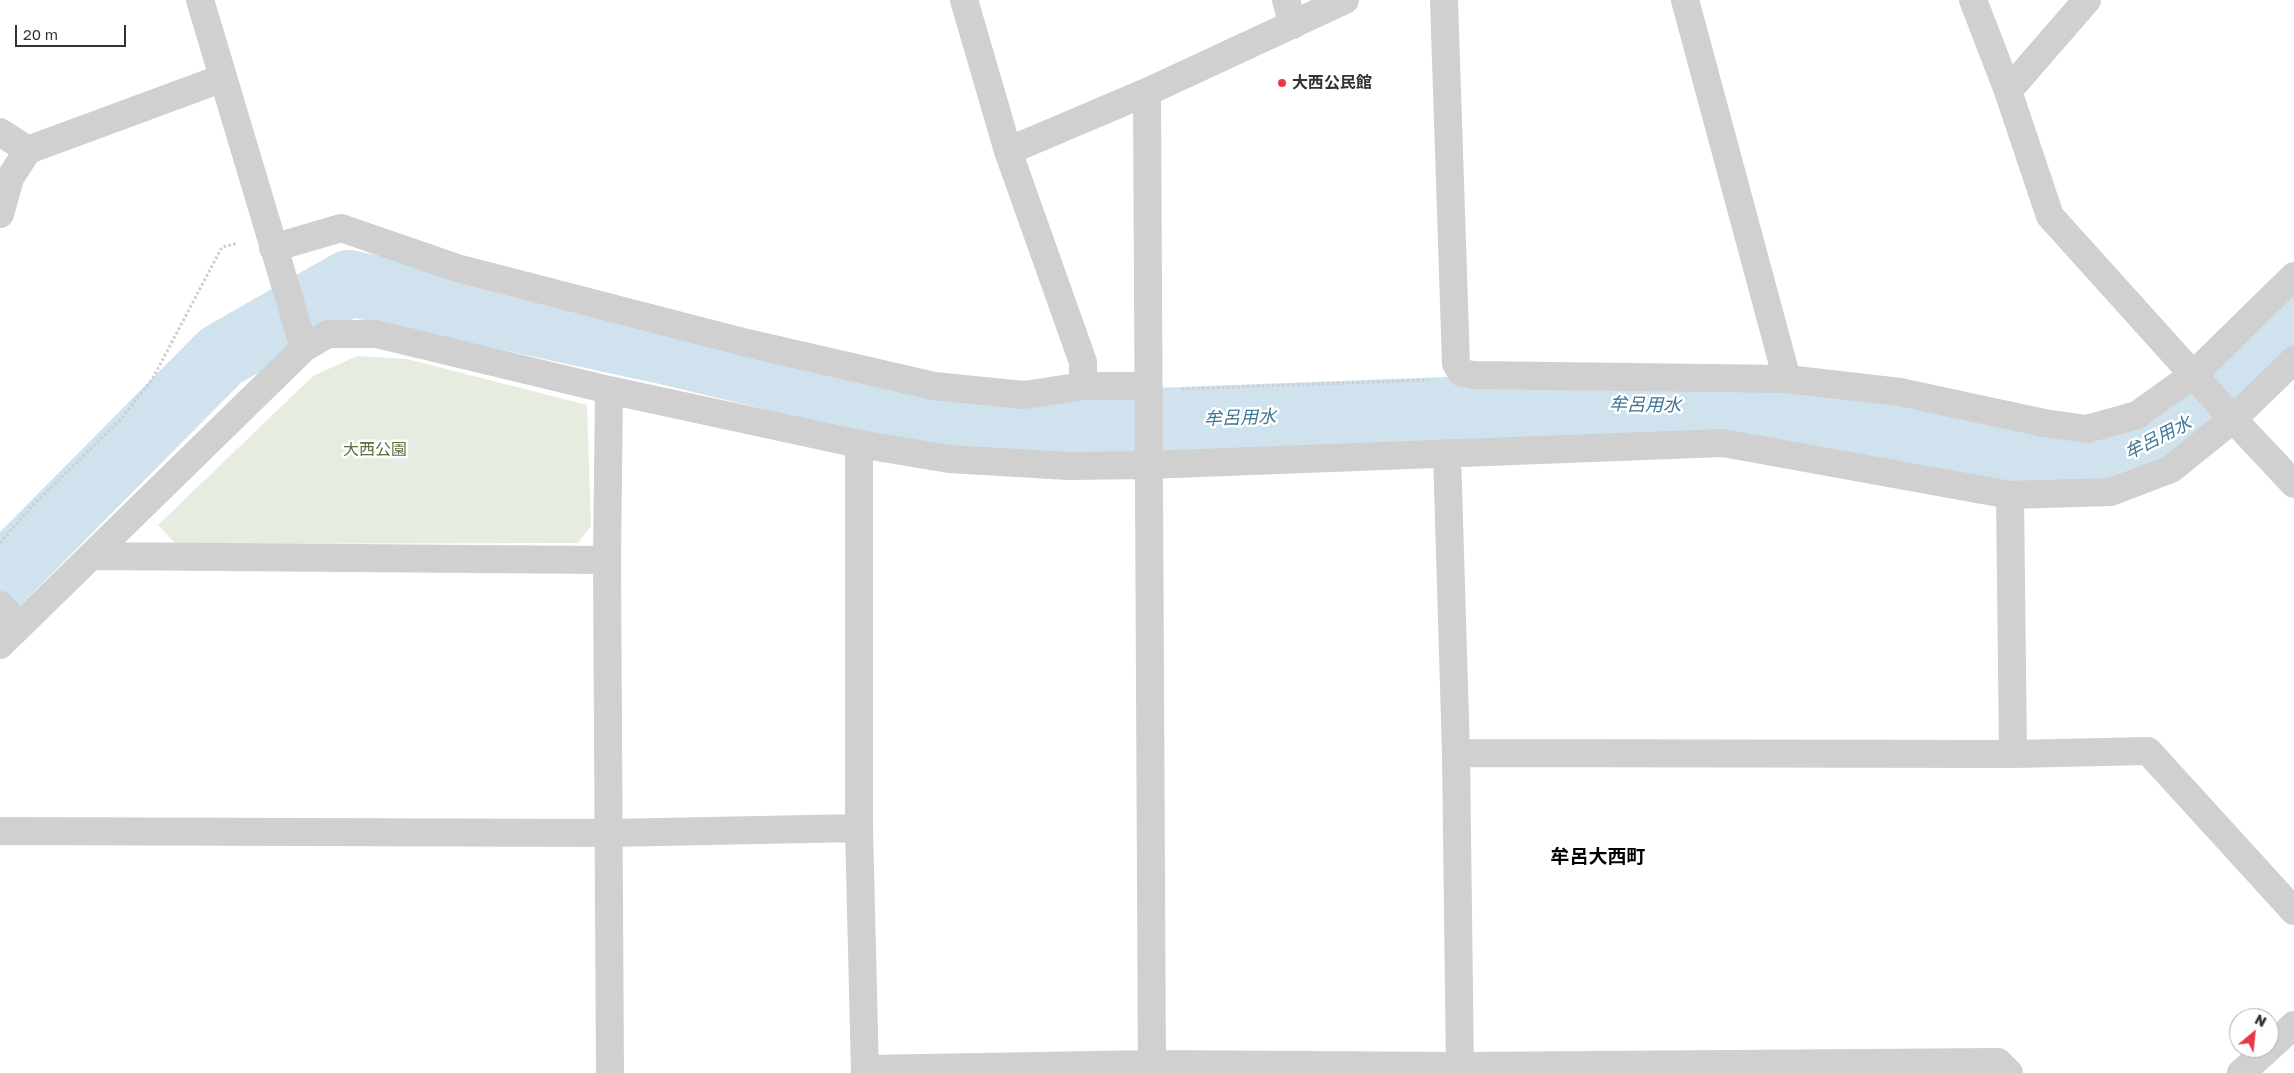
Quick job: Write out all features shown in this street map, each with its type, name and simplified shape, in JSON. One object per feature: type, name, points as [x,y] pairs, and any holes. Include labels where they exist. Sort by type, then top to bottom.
[{"type":"street","points":[[200,0],[304,348]]},
{"type":"street","points":[[964,0],[1008,151],[1083,362],[1083,386]]},
{"type":"street","points":[[1008,151],[1147,92],[1289,12],[1344,0]]},
{"type":"street","points":[[1444,0],[1456,364],[1462,372],[1473,375],[1788,379],[1900,392],[2087,429],[2137,415],[2194,374],[2294,276]]},
{"type":"street","points":[[1685,0],[1788,379]]},
{"type":"street","points":[[1973,0],[2008,91],[2050,216],[2294,484]]},
{"type":"street","points":[[2008,91],[2087,0]]},
{"type":"street","points":[[0,214],[10,178],[28,150],[223,78]]},
{"type":"street","points":[[1147,92],[1152,1068]]},
{"type":"street","points":[[0,132],[28,150]]},
{"type":"street","points":[[273,248],[341,228],[456,268],[747,343],[934,386],[1024,395],[1083,386],[1148,393]]},
{"type":"street","points":[[0,645],[9,614],[92,556],[304,348],[328,334],[376,334],[609,390],[859,444],[948,459],[1068,466],[1148,455],[1447,453],[1723,443],[2010,495],[2111,492],[2170,469],[2233,419],[2294,360]]},
{"type":"street","points":[[609,390],[607,560],[610,1073]]},
{"type":"street","points":[[859,444],[859,828],[865,1071],[1152,1068],[1460,1069],[1998,1062],[2009,1073]]},
{"type":"street","points":[[1447,453],[1456,753],[1460,1069]]},
{"type":"street","points":[[2010,495],[2013,754]]},
{"type":"street","points":[[92,556],[607,560]]},
{"type":"street","points":[[1456,753],[2013,754],[2148,751],[2294,911]]},
{"type":"street","points":[[0,830],[610,833],[859,828]]},
{"type":"street","points":[[2279,1039],[2294,1025]]},
{"type":"street","points":[[2241,1073],[2258,1058]]},
{"type":"path","points":[[0,543],[31,507],[122,418],[153,378],[222,247],[240,242]]},
{"type":"path","points":[[1176,390],[1449,379],[1462,372]]},
{"type":"green space","name":"大西公園","points":[[357,356],[407,359],[587,405],[591,526],[578,543],[176,544],[158,525],[313,376]]},
{"type":"waterway","name":"牟呂用水","points":[[0,579],[221,356],[349,283],[663,351],[942,418],[1077,424],[1604,404],[1686,406],[1824,415],[2054,464],[2103,463],[2138,453],[2192,423],[2241,380],[2294,326]]},
{"type":"place","name":"大西公民館","points":[[1282,83]]},
{"type":"district","name":"牟呂大西町","points":[[1598,857]]}]
